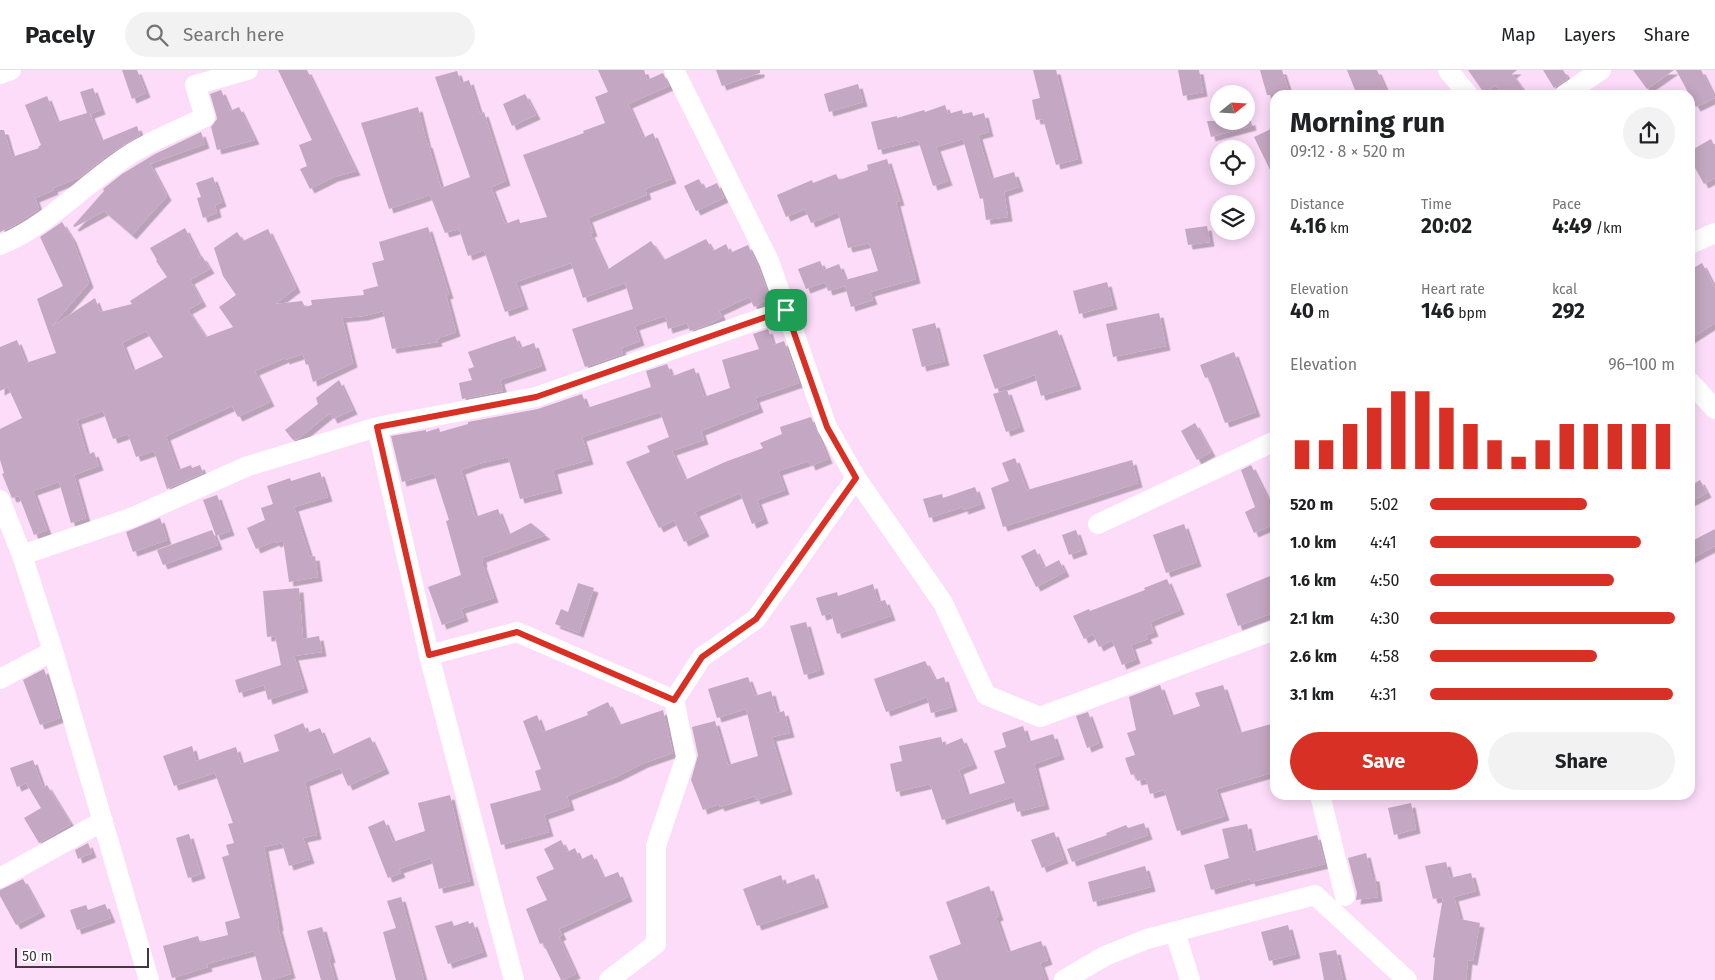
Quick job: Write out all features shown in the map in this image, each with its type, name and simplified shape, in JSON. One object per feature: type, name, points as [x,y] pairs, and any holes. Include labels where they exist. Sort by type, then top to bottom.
[{"type":"street","points":[[0,74],[11,70]]},
{"type":"street","points":[[0,245],[11,241],[44,219],[133,152],[205,117],[195,85],[248,70]]},
{"type":"street","points":[[674,70],[769,261],[827,427],[856,478],[943,603],[986,694],[1040,717],[1270,632]]},
{"type":"street","points":[[1448,70],[1464,90]]},
{"type":"street","points":[[1571,90],[1601,70]]},
{"type":"street","points":[[1695,242],[1715,233]]},
{"type":"street","points":[[22,555],[131,518],[248,466],[377,427],[536,397],[786,310]]},
{"type":"street","points":[[1695,387],[1715,409]]},
{"type":"street","points":[[377,427],[429,655],[514,980]]},
{"type":"street","points":[[1098,524],[1270,443]]},
{"type":"street","points":[[609,980],[656,944],[656,846],[686,757],[674,700],[702,657],[756,619],[856,478]]},
{"type":"street","points":[[0,500],[22,555],[53,651],[149,980]]},
{"type":"street","points":[[429,655],[517,632],[674,700]]},
{"type":"street","points":[[0,679],[53,651]]},
{"type":"street","points":[[1321,800],[1345,896]]},
{"type":"street","points":[[0,878],[103,822]]},
{"type":"street","points":[[1064,980],[1105,956],[1147,939],[1315,895],[1407,980]]},
{"type":"street","points":[[1175,932],[1190,980]]},
{"type":"building","points":[[122,70],[137,70],[146,93],[132,99]]},
{"type":"building","points":[[278,70],[307,70],[356,171],[334,177],[310,189],[300,169],[307,166],[299,145],[312,140]]},
{"type":"building","points":[[598,70],[644,70],[647,80],[663,73],[669,86],[628,104],[643,138],[653,133],[672,179],[645,189],[647,195],[588,218],[593,232],[590,233],[607,270],[651,241],[664,260],[706,239],[713,251],[726,244],[730,253],[748,245],[770,298],[754,307],[749,297],[719,311],[722,317],[690,331],[687,323],[668,329],[665,316],[635,326],[640,341],[621,348],[623,354],[585,367],[572,329],[633,309],[625,283],[583,298],[571,263],[516,282],[524,305],[505,312],[484,250],[468,256],[459,229],[445,233],[430,195],[389,209],[361,123],[418,107],[441,188],[470,177],[435,77],[457,71],[461,83],[469,80],[480,114],[484,112],[506,181],[491,187],[505,224],[519,219],[520,223],[547,217],[523,155],[584,133],[583,131],[605,123],[595,97],[608,92]]},
{"type":"building","points":[[716,70],[760,70],[760,73],[722,86]]},
{"type":"building","points":[[1033,70],[1056,70],[1078,159],[1056,165],[1043,119],[1036,120],[1032,100],[1040,98]]},
{"type":"building","points":[[1178,70],[1199,70],[1203,92],[1183,96]]},
{"type":"building","points":[[1260,70],[1282,70],[1288,90],[1270,90],[1270,95],[1267,95]]},
{"type":"building","points":[[1347,70],[1377,70],[1386,90],[1355,90]]},
{"type":"building","points":[[1468,70],[1517,70],[1512,74],[1523,89],[1500,90],[1496,85],[1488,90],[1482,90]]},
{"type":"building","points":[[1543,70],[1563,70],[1568,78],[1554,88]]},
{"type":"building","points":[[1633,70],[1674,70],[1647,89]]},
{"type":"building","points":[[1676,70],[1701,70],[1715,98],[1696,107],[1695,90],[1687,90]]},
{"type":"building","points":[[858,84],[863,102],[829,112],[824,94]]},
{"type":"building","points":[[93,88],[101,110],[90,114],[101,141],[137,126],[140,135],[109,154],[80,177],[35,198],[39,209],[0,232],[0,130],[4,130],[12,157],[39,148],[41,145],[25,105],[47,96],[57,122],[87,113],[80,92]]},
{"type":"building","points":[[221,90],[230,111],[239,107],[255,140],[217,150],[211,127],[217,119],[210,94]]},
{"type":"building","points":[[525,94],[536,115],[512,126],[503,104]]},
{"type":"building","points":[[945,105],[948,114],[962,110],[963,114],[972,112],[973,116],[984,113],[989,132],[978,135],[991,179],[1014,172],[1019,187],[1004,192],[1008,217],[986,220],[983,198],[980,199],[963,139],[936,147],[948,181],[933,186],[918,140],[878,150],[871,122],[897,116],[897,118],[924,110],[925,112]]},
{"type":"building","points":[[1207,121],[1210,121],[1210,130],[1237,130],[1211,137]]},
{"type":"building","points":[[1270,129],[1270,170],[1254,137]]},
{"type":"building","points":[[201,132],[205,144],[150,164],[167,196],[132,235],[104,211],[75,227],[73,226],[104,191],[103,189],[122,174],[155,154]]},
{"type":"building","points":[[1711,139],[1715,147],[1715,178],[1704,184],[1695,168],[1695,148]]},
{"type":"building","points":[[887,159],[900,201],[896,202],[916,279],[870,292],[873,300],[851,307],[845,286],[828,291],[825,282],[806,289],[798,269],[820,261],[824,270],[839,264],[845,280],[878,271],[869,243],[848,248],[838,212],[811,223],[805,209],[786,217],[777,195],[812,180],[813,183],[836,174],[839,180],[868,170],[867,165]]},
{"type":"building","points":[[213,177],[222,202],[215,205],[217,213],[203,218],[197,198],[201,197],[196,183]]},
{"type":"building","points":[[699,179],[704,189],[717,183],[724,198],[696,211],[684,186]]},
{"type":"building","points":[[62,222],[72,238],[89,283],[51,327],[95,298],[100,312],[132,304],[130,301],[167,277],[150,248],[185,228],[200,258],[202,256],[210,269],[190,280],[202,302],[188,310],[206,337],[233,327],[219,307],[236,295],[223,276],[214,248],[237,232],[243,241],[268,229],[296,288],[275,304],[302,301],[305,307],[312,305],[311,300],[364,295],[363,290],[378,286],[372,263],[384,260],[379,242],[428,227],[449,294],[446,295],[456,332],[437,339],[438,342],[392,349],[383,311],[364,316],[342,318],[353,363],[313,382],[303,354],[285,360],[285,358],[255,371],[270,402],[238,417],[232,406],[166,436],[178,470],[191,465],[192,468],[200,465],[203,473],[167,489],[154,451],[136,457],[128,434],[113,439],[103,411],[77,420],[87,455],[94,452],[99,466],[74,475],[86,518],[71,523],[59,482],[33,491],[47,530],[34,535],[19,496],[12,498],[2,474],[4,473],[0,460],[0,429],[22,418],[8,387],[0,391],[0,347],[17,340],[26,363],[56,353],[37,299],[63,286],[40,237]],"holes":[[[146,331],[163,357],[133,371],[122,343]]]},
{"type":"building","points":[[1207,226],[1210,242],[1188,245],[1185,229]]},
{"type":"building","points":[[1702,263],[1715,288],[1715,323],[1695,336],[1695,267]]},
{"type":"building","points":[[1107,282],[1113,305],[1079,314],[1073,291]]},
{"type":"building","points":[[1159,313],[1166,346],[1113,357],[1106,324]]},
{"type":"building","points":[[935,323],[945,361],[922,367],[912,329]]},
{"type":"building","points":[[768,329],[773,345],[784,341],[799,383],[755,398],[759,408],[701,431],[704,440],[672,451],[685,480],[763,448],[760,443],[782,434],[780,427],[811,417],[828,459],[811,466],[809,461],[778,471],[785,490],[757,500],[764,519],[752,524],[740,493],[695,512],[705,532],[684,542],[674,520],[659,528],[626,462],[650,452],[647,446],[669,437],[660,412],[582,437],[589,460],[553,470],[558,489],[520,499],[508,457],[478,464],[461,470],[475,517],[498,509],[508,535],[531,523],[546,535],[482,558],[494,598],[461,609],[464,617],[442,625],[428,587],[461,575],[446,521],[449,520],[434,473],[402,482],[391,436],[426,430],[426,432],[439,428],[440,432],[468,424],[468,422],[538,409],[582,394],[587,408],[651,387],[646,371],[667,364],[673,376],[694,368],[704,397],[730,388],[722,360],[759,349],[753,334]]},
{"type":"building","points":[[1057,330],[1077,385],[1041,396],[1035,375],[995,389],[983,355]]},
{"type":"building","points":[[515,336],[520,348],[534,343],[542,366],[500,380],[503,391],[462,399],[459,383],[472,380],[468,369],[474,367],[468,352]]},
{"type":"building","points":[[1234,352],[1256,412],[1225,423],[1208,377],[1205,378],[1200,365]]},
{"type":"building","points":[[339,380],[353,410],[333,419],[330,413],[298,439],[293,440],[285,430],[318,404],[316,398]]},
{"type":"building","points":[[1007,390],[1020,427],[1006,432],[993,394]]},
{"type":"building","points":[[1195,423],[1211,452],[1197,460],[1181,431]]},
{"type":"building","points":[[1015,458],[1027,490],[1132,460],[1138,483],[1003,527],[991,488],[1009,481],[1002,463]]},
{"type":"building","points":[[1251,465],[1268,499],[1270,498],[1270,526],[1254,533],[1245,512],[1255,507],[1241,470]]},
{"type":"building","points":[[320,472],[328,497],[294,507],[310,557],[315,556],[318,577],[289,582],[283,540],[276,543],[275,541],[256,549],[247,528],[265,520],[261,508],[273,504],[267,486],[290,478],[291,481]]},
{"type":"building","points":[[1700,480],[1707,493],[1695,499],[1695,483]]},
{"type":"building","points":[[975,487],[981,504],[964,510],[963,507],[929,518],[923,499],[942,494],[943,498]]},
{"type":"building","points":[[217,495],[230,531],[216,536],[203,500]]},
{"type":"building","points":[[160,518],[167,540],[133,552],[126,532]]},
{"type":"building","points":[[1184,524],[1197,562],[1166,573],[1153,535]]},
{"type":"building","points":[[1715,529],[1715,546],[1695,556],[1695,539]]},
{"type":"building","points":[[212,530],[218,545],[163,565],[157,550]]},
{"type":"building","points":[[1076,530],[1083,550],[1069,555],[1062,535]]},
{"type":"building","points":[[1035,549],[1044,568],[1059,560],[1065,572],[1036,587],[1021,556]]},
{"type":"building","points":[[1270,576],[1270,614],[1238,626],[1226,594]]},
{"type":"building","points":[[1167,579],[1180,610],[1150,622],[1154,632],[1146,635],[1148,639],[1131,645],[1136,659],[1122,665],[1112,640],[1099,647],[1093,634],[1084,639],[1073,616],[1145,590],[1144,588]]},
{"type":"building","points":[[578,583],[594,588],[579,633],[555,624],[561,609],[568,612]]},
{"type":"building","points":[[873,584],[878,602],[885,600],[891,616],[837,634],[831,613],[822,616],[816,598],[837,592],[838,596]]},
{"type":"building","points":[[299,588],[303,639],[319,636],[322,652],[294,656],[304,688],[268,700],[264,685],[239,693],[235,680],[281,665],[275,636],[267,637],[263,591]]},
{"type":"building","points":[[806,622],[820,670],[804,675],[790,626]]},
{"type":"building","points":[[925,661],[935,680],[944,677],[953,707],[931,713],[927,697],[886,712],[874,679]]},
{"type":"building","points":[[44,669],[60,718],[40,725],[23,680]]},
{"type":"building","points":[[748,677],[755,696],[771,691],[777,713],[784,711],[790,733],[772,737],[788,790],[756,800],[755,796],[720,807],[719,804],[703,810],[691,780],[698,755],[692,727],[715,721],[728,765],[758,756],[746,709],[717,718],[708,689]]},
{"type":"building","points":[[1160,685],[1171,716],[1200,706],[1195,693],[1223,685],[1239,733],[1270,724],[1270,773],[1216,789],[1225,816],[1177,831],[1164,790],[1150,794],[1146,779],[1137,781],[1135,774],[1131,775],[1125,758],[1135,755],[1127,733],[1136,730],[1129,697]]},
{"type":"building","points":[[608,702],[619,725],[663,710],[673,753],[644,763],[616,777],[567,796],[570,806],[544,815],[549,832],[501,845],[490,804],[541,790],[535,771],[541,769],[523,721],[537,715],[543,732],[588,715],[587,712]]},
{"type":"building","points":[[1088,712],[1099,743],[1087,748],[1076,716]]},
{"type":"building","points":[[303,723],[307,733],[320,728],[331,755],[370,737],[385,769],[348,786],[340,768],[305,782],[317,835],[303,838],[310,859],[289,866],[282,843],[264,847],[278,927],[291,974],[271,980],[262,980],[254,951],[207,964],[208,967],[172,978],[163,946],[198,936],[200,942],[228,935],[225,922],[240,918],[222,857],[229,855],[226,845],[234,843],[228,824],[233,823],[215,773],[174,786],[163,756],[192,746],[196,761],[236,747],[241,764],[279,751],[274,735]]},
{"type":"building","points":[[1023,726],[1028,742],[1053,734],[1060,755],[1034,764],[1045,805],[1017,812],[1013,797],[942,820],[930,784],[896,792],[890,764],[902,761],[899,746],[941,737],[943,746],[962,738],[973,764],[959,770],[967,795],[1005,783],[994,751],[1006,747],[1002,733]]},
{"type":"building","points":[[33,760],[43,788],[47,785],[71,824],[39,843],[24,818],[41,808],[26,783],[17,787],[10,768]]},
{"type":"building","points":[[450,795],[470,881],[439,889],[431,858],[399,869],[401,873],[388,878],[368,827],[384,820],[393,842],[425,831],[418,803]]},
{"type":"building","points":[[1411,803],[1416,829],[1394,835],[1388,808]]},
{"type":"building","points":[[1144,823],[1148,835],[1072,862],[1067,849],[1107,835],[1106,833],[1126,825],[1128,828]]},
{"type":"building","points":[[1247,824],[1253,852],[1317,835],[1325,864],[1251,882],[1250,879],[1211,890],[1204,865],[1229,858],[1222,829]]},
{"type":"building","points":[[1054,832],[1064,859],[1042,868],[1031,840]]},
{"type":"building","points":[[189,834],[201,874],[188,878],[176,838]]},
{"type":"building","points":[[561,840],[567,852],[575,848],[580,860],[592,854],[603,878],[618,872],[628,897],[559,929],[562,935],[559,937],[576,974],[563,980],[561,980],[543,943],[540,944],[526,909],[547,900],[536,877],[554,869],[544,849]]},
{"type":"building","points":[[88,843],[92,853],[78,859],[75,850]]},
{"type":"building","points":[[1366,853],[1372,877],[1375,877],[1378,897],[1356,900],[1357,893],[1348,858]]},
{"type":"building","points":[[1446,862],[1450,878],[1471,873],[1476,891],[1454,897],[1460,919],[1480,923],[1473,961],[1468,960],[1466,980],[1433,980],[1435,958],[1433,957],[1443,897],[1433,899],[1425,866]]},
{"type":"building","points":[[1145,866],[1151,887],[1093,902],[1088,882]]},
{"type":"building","points":[[814,874],[824,903],[757,926],[743,889],[781,875],[784,885]]},
{"type":"building","points":[[23,879],[41,912],[16,925],[0,896],[0,890]]},
{"type":"building","points":[[989,886],[999,916],[996,917],[1008,952],[1041,941],[1048,960],[1040,963],[1046,980],[938,980],[929,956],[961,944],[946,902]]},
{"type":"building","points":[[401,897],[424,980],[396,980],[383,932],[396,928],[387,901]]},
{"type":"building","points":[[105,904],[111,918],[77,930],[70,910],[86,905],[88,910]]},
{"type":"building","points":[[452,921],[454,926],[468,921],[469,924],[473,922],[483,952],[448,964],[435,926]]},
{"type":"building","points":[[1288,925],[1296,954],[1269,961],[1261,932]]},
{"type":"building","points":[[322,927],[335,980],[321,980],[307,931]]},
{"type":"building","points":[[1336,950],[1343,980],[1324,980],[1319,953]]},
{"type":"route","points":[[786,310],[827,427],[856,478],[756,619],[702,657],[674,700],[517,632],[429,655],[377,427],[536,397],[786,310]]}]
